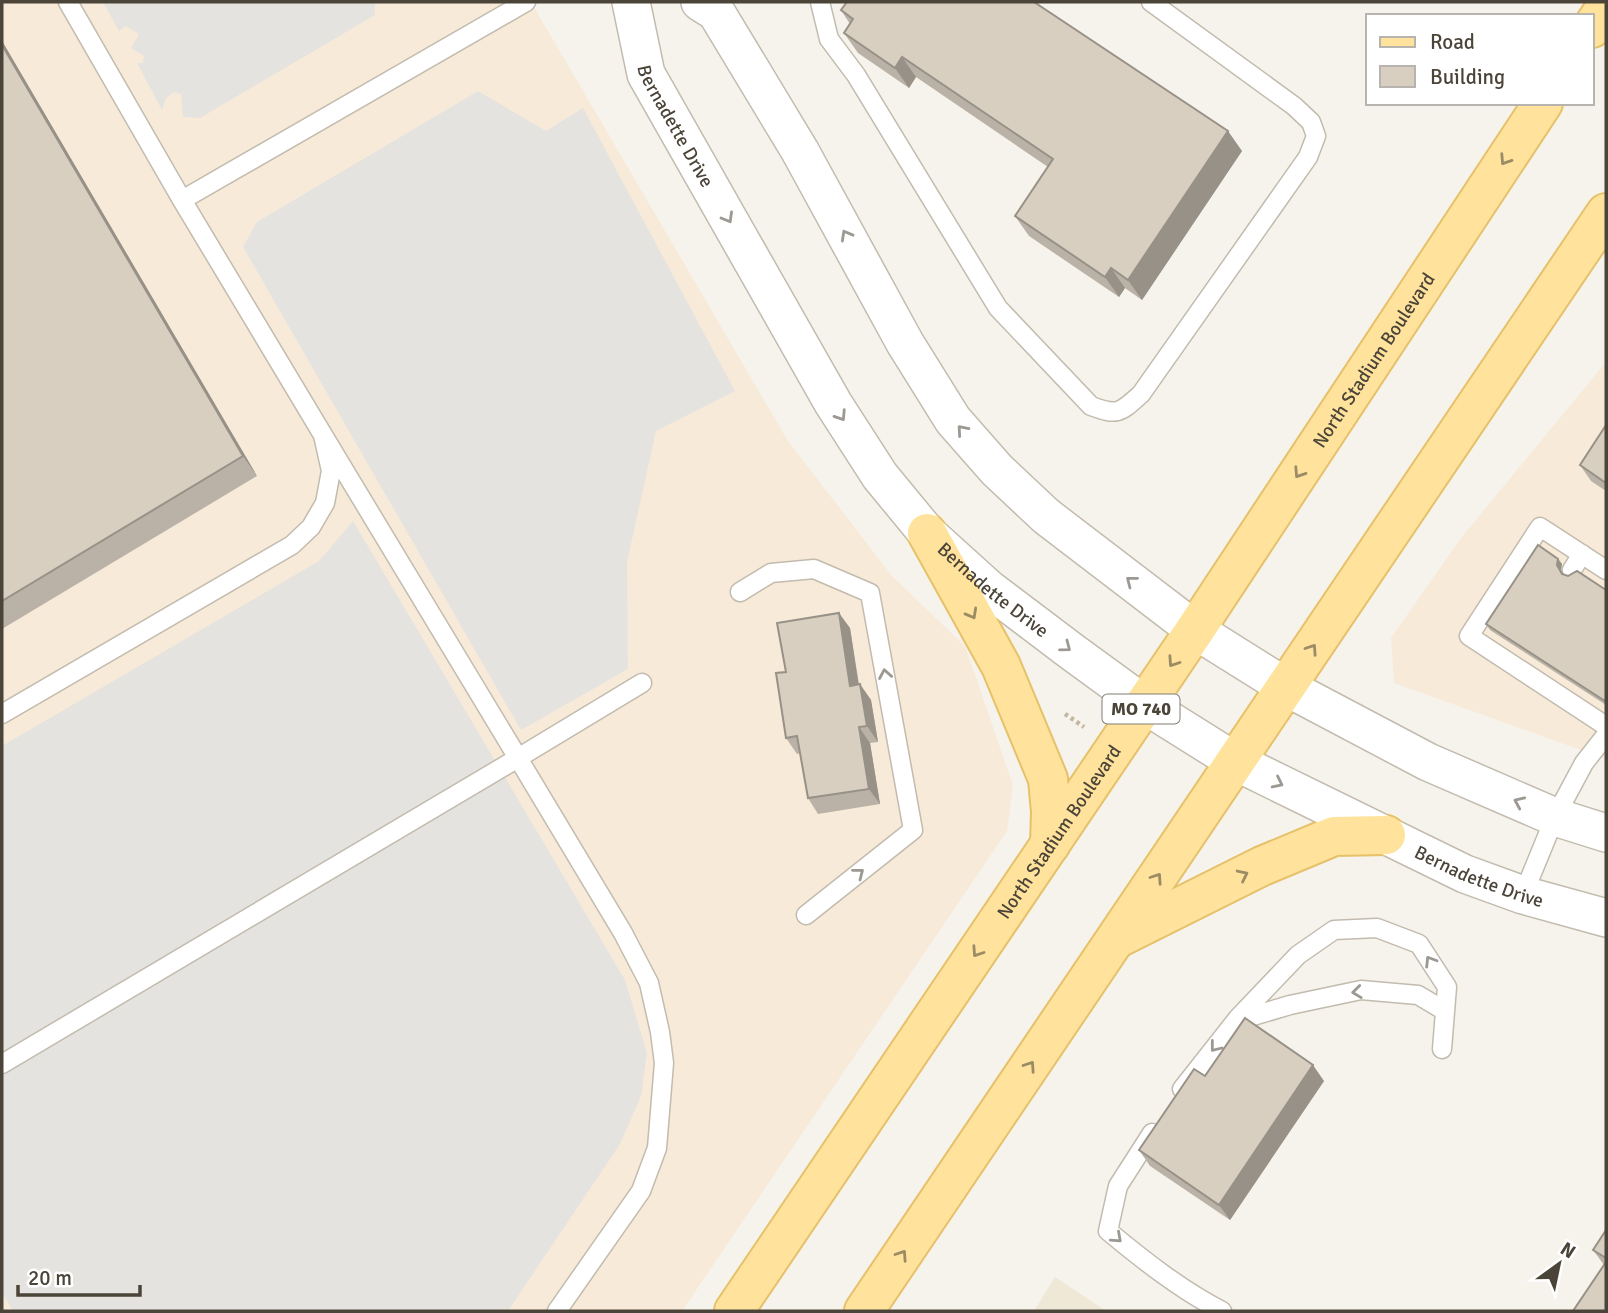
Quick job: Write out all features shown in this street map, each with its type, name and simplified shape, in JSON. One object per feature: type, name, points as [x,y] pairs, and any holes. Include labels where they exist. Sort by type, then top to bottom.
[{"type":"main road","points":[[1594,26],[1606,7]]},
{"type":"main road","name":"North Stadium Boulevard","points":[[734,1311],[1145,705],[1542,105]]},
{"type":"main road","points":[[864,1311],[1606,213]]},
{"type":"main road","points":[[927,533],[1001,666],[1048,779],[1050,845]]},
{"type":"main road","points":[[1116,939],[1262,866],[1334,836],[1386,835]]},
{"type":"street","name":"Bernadette Drive","points":[[631,2],[646,74],[833,403],[880,476],[927,533],[989,589],[1063,645],[1145,705],[1236,762],[1465,874],[1523,895],[1606,918]]},
{"type":"street","points":[[701,2],[716,12],[800,150],[905,344],[953,420],[997,470],[1046,516],[1195,630],[1286,687],[1428,762],[1555,817],[1606,833]]},
{"type":"lane","points":[[68,2],[182,200],[623,933],[649,983],[664,1063],[657,1147],[641,1191],[558,1311]]},
{"type":"lane","points":[[182,200],[526,2]]},
{"type":"lane","points":[[820,2],[829,39],[856,75],[998,308],[1090,406],[1107,412],[1124,410],[1142,394],[1308,157],[1316,136],[1311,122],[1294,106],[1151,2]]},
{"type":"lane","points":[[2,714],[292,545],[312,527],[325,503],[331,471],[323,435]]},
{"type":"lane","points":[[1606,570],[1540,527],[1469,636],[1517,657],[1579,698],[1606,726]]},
{"type":"lane","points":[[1572,570],[1582,554]]},
{"type":"lane","points":[[740,592],[772,573],[814,569],[870,593],[913,830],[806,915]]},
{"type":"lane","points":[[2,1063],[642,684]]},
{"type":"lane","points":[[1523,895],[1555,817],[1584,763],[1606,735]]},
{"type":"lane","points":[[1222,1311],[1143,1260],[1108,1231],[1118,1186],[1167,1110],[1234,1022],[1298,955],[1334,930],[1377,928],[1419,944],[1447,987],[1442,1049]]},
{"type":"lane","points":[[1234,1022],[1290,1005],[1362,990],[1418,995],[1445,1010]]},
{"type":"shaded area","points":[[2,2],[531,2],[788,441],[892,576],[965,646],[1013,785],[1007,831],[682,1311],[2,1311]]},
{"type":"shaded area","points":[[103,2],[375,2],[375,15],[200,118],[183,117],[181,94],[174,92],[166,98],[162,110],[137,63],[143,63],[144,56],[131,48],[139,34],[126,26],[119,31]]},
{"type":"shaded area","points":[[478,91],[546,131],[583,108],[735,391],[656,431],[627,562],[628,669],[521,730],[243,247],[257,222]]},
{"type":"shaded area","points":[[1606,362],[1606,759],[1394,683],[1391,638],[1461,538]]},
{"type":"shaded area","points":[[353,521],[625,980],[647,1053],[641,1096],[620,1144],[508,1311],[13,1311],[2,1293],[2,746],[319,561]]},
{"type":"shaded area","points":[[1055,1277],[1106,1311],[1034,1311]]},
{"type":"building","points":[[847,2],[1034,2],[1228,131],[1128,280],[1111,268],[1105,277],[1015,216],[1053,159],[902,57],[895,68],[844,33],[853,19],[841,10]]},
{"type":"building","points":[[2,45],[243,456],[2,601]]},
{"type":"building","points":[[1606,425],[1606,483],[1580,465]]},
{"type":"building","points":[[1538,545],[1558,559],[1557,565],[1562,574],[1568,576],[1577,571],[1606,590],[1605,701],[1486,624]]},
{"type":"building","points":[[839,613],[850,686],[860,684],[867,726],[859,727],[869,789],[808,798],[797,736],[786,738],[776,673],[786,672],[777,623]]},
{"type":"building","points":[[1245,1018],[1313,1065],[1219,1205],[1139,1150],[1194,1069],[1205,1076]]},
{"type":"building","points":[[1606,1230],[1606,1258],[1593,1250]]},
{"type":"building","points":[[1606,1262],[1606,1311],[1573,1311]]}]
